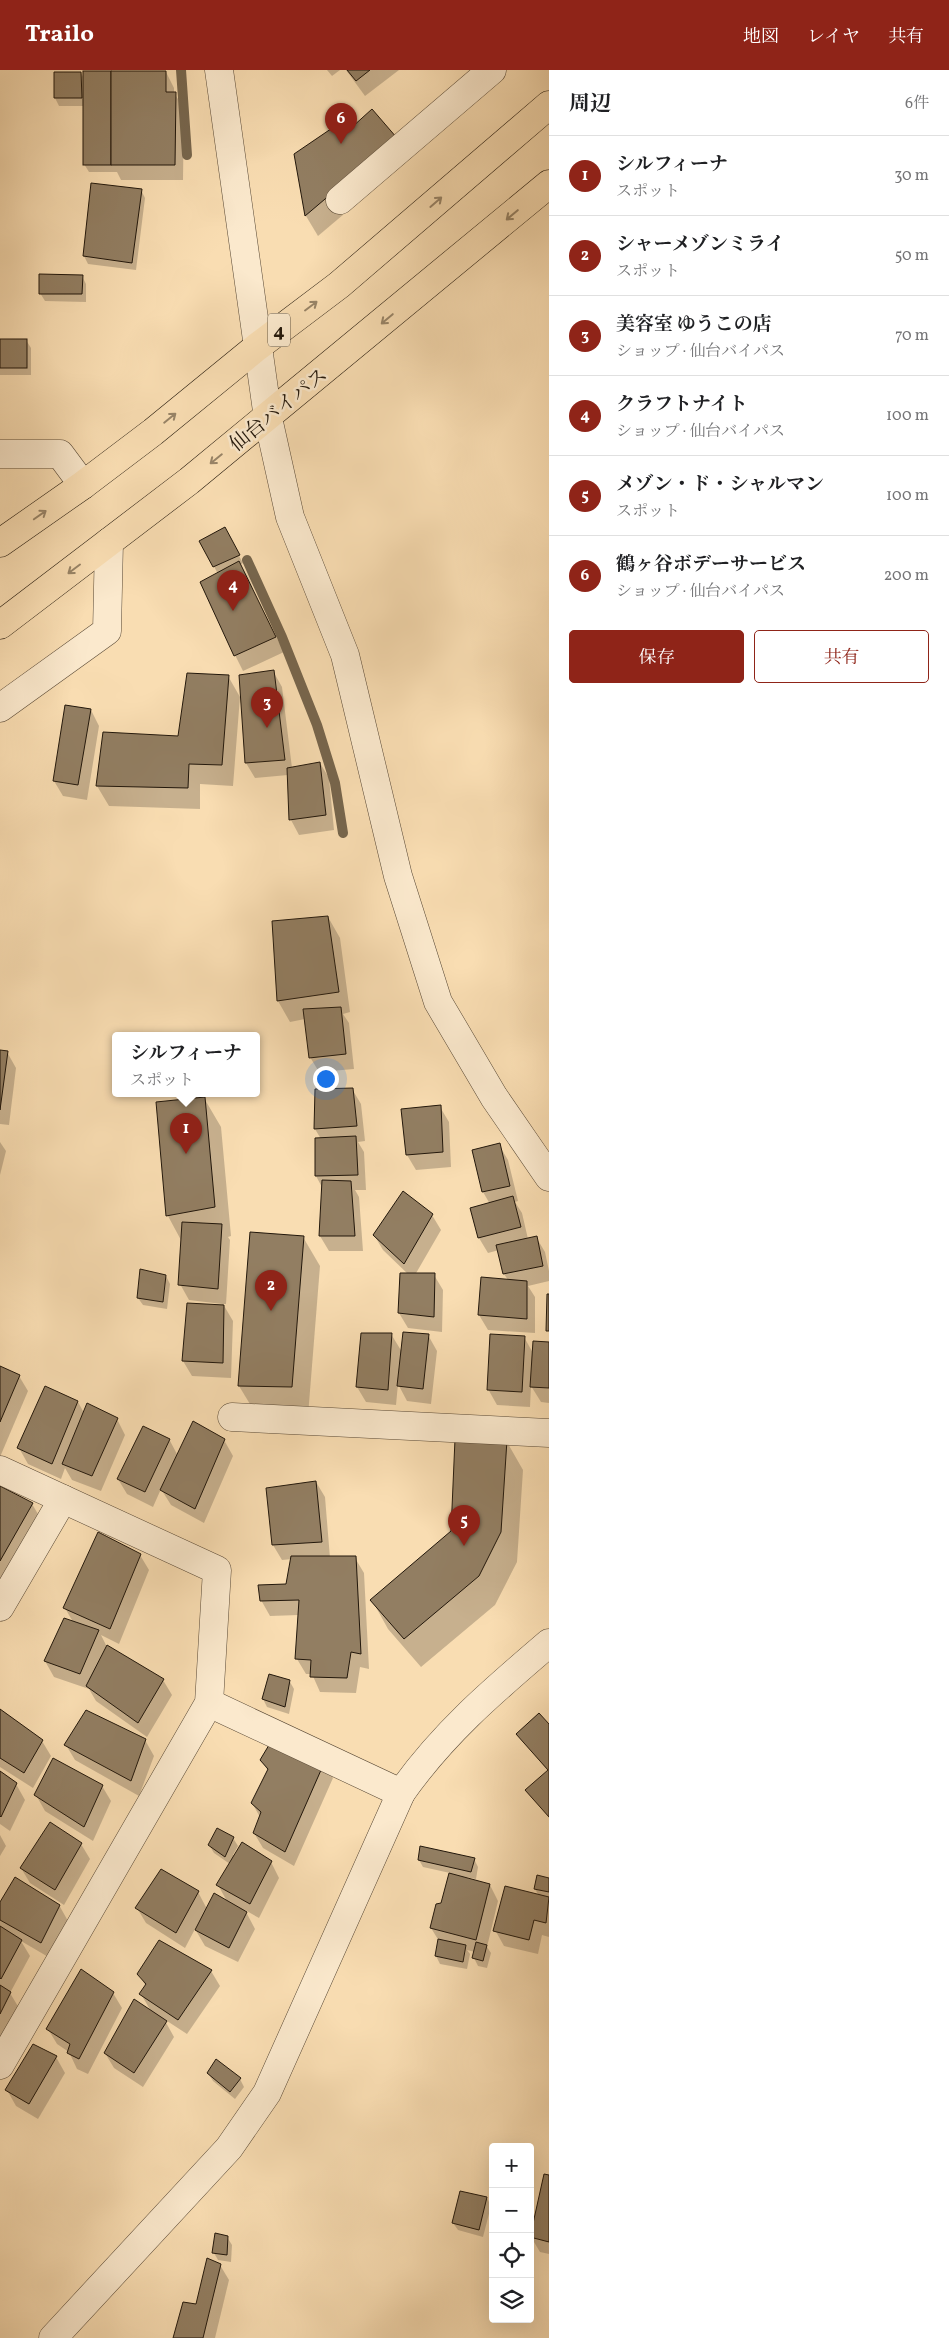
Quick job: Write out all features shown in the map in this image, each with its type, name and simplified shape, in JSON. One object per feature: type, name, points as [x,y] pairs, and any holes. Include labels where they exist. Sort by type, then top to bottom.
[{"type":"highway","name":"4","points":[[0,543],[83,485],[153,432],[257,347],[339,285],[549,105]]},
{"type":"highway","name":"仙台バイパス","points":[[0,625],[268,418],[549,184]]},
{"type":"street","points":[[219,70],[268,418],[290,517],[345,655],[398,876],[438,1002],[494,1097],[549,1177]]},
{"type":"street","points":[[340,200],[479,74]]},
{"type":"street","points":[[0,454],[60,454],[83,485]]},
{"type":"street","points":[[0,708],[107,632],[109,542]]},
{"type":"street","points":[[232,1417],[549,1433]]},
{"type":"street","points":[[0,1470],[217,1570],[209,1703],[0,2065]]},
{"type":"street","points":[[0,1607],[63,1499]]},
{"type":"street","points":[[53,2338],[229,2148],[267,2093],[401,1793],[422,1764],[470,1711],[549,1643]]},
{"type":"street","points":[[209,1703],[401,1793]]},
{"type":"building","points":[[347,70],[370,70],[356,81]]},
{"type":"building","points":[[83,71],[111,71],[111,165],[83,165]]},
{"type":"building","points":[[111,71],[166,71],[166,92],[176,92],[175,165],[111,165]]},
{"type":"building","points":[[54,72],[81,72],[82,98],[54,98]]},
{"type":"building","points":[[372,109],[397,138],[305,216],[294,154],[344,120],[351,128]]},
{"type":"building","points":[[91,183],[142,189],[132,263],[83,256]]},
{"type":"building","points":[[39,274],[83,275],[82,294],[39,294]]},
{"type":"building","points":[[0,339],[27,339],[27,368],[0,368]]},
{"type":"building","points":[[225,527],[240,555],[213,567],[199,541]]},
{"type":"building","points":[[239,561],[276,637],[234,656],[200,582]]},
{"type":"building","points":[[274,670],[285,760],[245,763],[239,675]]},
{"type":"building","points":[[187,673],[229,675],[222,765],[189,764],[188,788],[96,786],[103,732],[178,736]]},
{"type":"building","points":[[65,705],[91,709],[78,785],[53,781]]},
{"type":"building","points":[[320,762],[326,815],[289,820],[287,768]]},
{"type":"building","points":[[328,916],[339,992],[277,1001],[272,921]]},
{"type":"building","points":[[341,1007],[346,1054],[309,1058],[303,1009]]},
{"type":"building","points":[[0,1050],[8,1051],[0,1110]]},
{"type":"building","points":[[353,1088],[357,1126],[314,1129],[315,1089]]},
{"type":"building","points":[[205,1097],[215,1207],[166,1216],[156,1102]]},
{"type":"building","points":[[441,1105],[443,1152],[406,1155],[401,1109]]},
{"type":"building","points":[[356,1136],[358,1175],[315,1176],[315,1138]]},
{"type":"building","points":[[500,1143],[510,1186],[482,1192],[472,1150]]},
{"type":"building","points":[[322,1180],[351,1181],[355,1236],[319,1236]]},
{"type":"building","points":[[403,1191],[433,1214],[404,1264],[373,1235]]},
{"type":"building","points":[[513,1196],[521,1227],[478,1238],[470,1208]]},
{"type":"building","points":[[182,1222],[222,1224],[218,1289],[178,1285]]},
{"type":"building","points":[[250,1232],[304,1236],[292,1387],[238,1386]]},
{"type":"building","points":[[537,1236],[543,1266],[503,1274],[496,1245]]},
{"type":"building","points":[[140,1269],[166,1275],[163,1302],[137,1298]]},
{"type":"building","points":[[400,1273],[435,1273],[434,1317],[398,1313]]},
{"type":"building","points":[[481,1277],[527,1281],[527,1319],[478,1315]]},
{"type":"building","points":[[547,1294],[549,1294],[549,1331],[546,1331]]},
{"type":"building","points":[[187,1303],[224,1305],[223,1363],[182,1361]]},
{"type":"building","points":[[403,1332],[429,1334],[423,1389],[397,1386]]},
{"type":"building","points":[[361,1333],[392,1333],[388,1390],[356,1387]]},
{"type":"building","points":[[490,1334],[525,1336],[522,1392],[487,1390]]},
{"type":"building","points":[[533,1341],[549,1342],[549,1388],[530,1387]]},
{"type":"building","points":[[0,1366],[20,1375],[0,1422]]},
{"type":"building","points":[[45,1386],[78,1401],[52,1464],[17,1448]]},
{"type":"building","points":[[87,1403],[118,1418],[92,1476],[62,1464]]},
{"type":"building","points":[[193,1421],[225,1439],[195,1509],[160,1490]]},
{"type":"building","points":[[143,1426],[170,1439],[145,1492],[117,1479]]},
{"type":"building","points":[[455,1439],[507,1440],[501,1532],[479,1576],[404,1639],[370,1600],[451,1531]]},
{"type":"building","points":[[316,1481],[322,1542],[272,1545],[266,1488]]},
{"type":"building","points":[[0,1486],[33,1503],[0,1561]]},
{"type":"building","points":[[98,1532],[141,1554],[110,1629],[63,1608]]},
{"type":"building","points":[[291,1556],[356,1556],[361,1654],[351,1652],[347,1678],[310,1677],[311,1660],[295,1659],[299,1600],[260,1601],[258,1585],[286,1584]]},
{"type":"building","points":[[64,1618],[99,1630],[80,1674],[44,1661]]},
{"type":"building","points":[[107,1645],[164,1679],[138,1723],[86,1686]]},
{"type":"building","points":[[269,1674],[290,1680],[285,1707],[262,1699]]},
{"type":"building","points":[[0,1709],[43,1740],[24,1773],[0,1758]]},
{"type":"building","points":[[86,1710],[146,1739],[131,1781],[64,1745]]},
{"type":"building","points":[[539,1713],[549,1724],[549,1817],[525,1790],[548,1770],[516,1734]]},
{"type":"building","points":[[275,1735],[325,1761],[285,1852],[253,1833],[261,1812],[251,1803],[268,1769],[260,1760]]},
{"type":"building","points":[[53,1758],[103,1785],[84,1827],[34,1795]]},
{"type":"building","points":[[0,1771],[17,1783],[1,1817],[0,1816]]},
{"type":"building","points":[[50,1822],[82,1843],[55,1890],[20,1868]]},
{"type":"building","points":[[217,1828],[234,1837],[225,1857],[208,1845]]},
{"type":"building","points":[[242,1842],[272,1861],[250,1904],[216,1885]]},
{"type":"building","points":[[420,1846],[475,1858],[471,1872],[418,1860]]},
{"type":"building","points":[[161,1869],[199,1891],[176,1933],[135,1908]]},
{"type":"building","points":[[449,1873],[490,1884],[476,1940],[430,1928],[436,1904],[441,1903]]},
{"type":"building","points":[[537,1875],[549,1878],[549,1892],[534,1889]]},
{"type":"building","points":[[15,1877],[60,1905],[41,1943],[0,1920],[0,1902]]},
{"type":"building","points":[[505,1886],[549,1897],[546,1923],[534,1920],[529,1940],[493,1931]]},
{"type":"building","points":[[214,1893],[247,1912],[229,1948],[195,1930]]},
{"type":"building","points":[[0,1926],[22,1940],[1,1979],[0,1978]]},
{"type":"building","points":[[438,1939],[466,1945],[463,1962],[435,1956]]},
{"type":"building","points":[[159,1940],[212,1970],[178,2020],[139,1994],[146,1984],[137,1974]]},
{"type":"building","points":[[476,1942],[487,1945],[483,1961],[472,1958]]},
{"type":"building","points":[[81,1969],[114,1992],[79,2059],[67,2053],[70,2044],[46,2029]]},
{"type":"building","points":[[0,1985],[11,1992],[0,2014]]},
{"type":"building","points":[[134,1999],[167,2021],[134,2073],[104,2053]]},
{"type":"building","points":[[33,2044],[57,2056],[29,2104],[5,2090]]},
{"type":"building","points":[[216,2059],[241,2078],[230,2092],[207,2073]]},
{"type":"building","points":[[544,2174],[549,2175],[549,2242],[534,2238],[534,2219]]},
{"type":"building","points":[[460,2191],[487,2197],[479,2230],[452,2223]]},
{"type":"building","points":[[215,2233],[228,2236],[227,2255],[212,2253]]},
{"type":"building","points":[[207,2258],[221,2264],[203,2338],[173,2338],[183,2302],[196,2304]]},
{"type":"waterway","points":[[181,70],[187,155]]},
{"type":"waterway","points":[[247,560],[282,637],[317,725],[335,783],[343,833]]},
{"type":"place","name":"鶴ヶ谷ボデーサービス","points":[[341,144]]},
{"type":"place","name":"クラフトナイト","points":[[233,611]]},
{"type":"place","name":"美容室 ゆうこの店","points":[[267,728]]},
{"type":"place","name":"シルフィーナ","points":[[186,1154]]},
{"type":"place","name":"シャーメゾンミライ","points":[[271,1311]]},
{"type":"place","name":"メゾン・ド・シャルマン","points":[[464,1546]]}]
